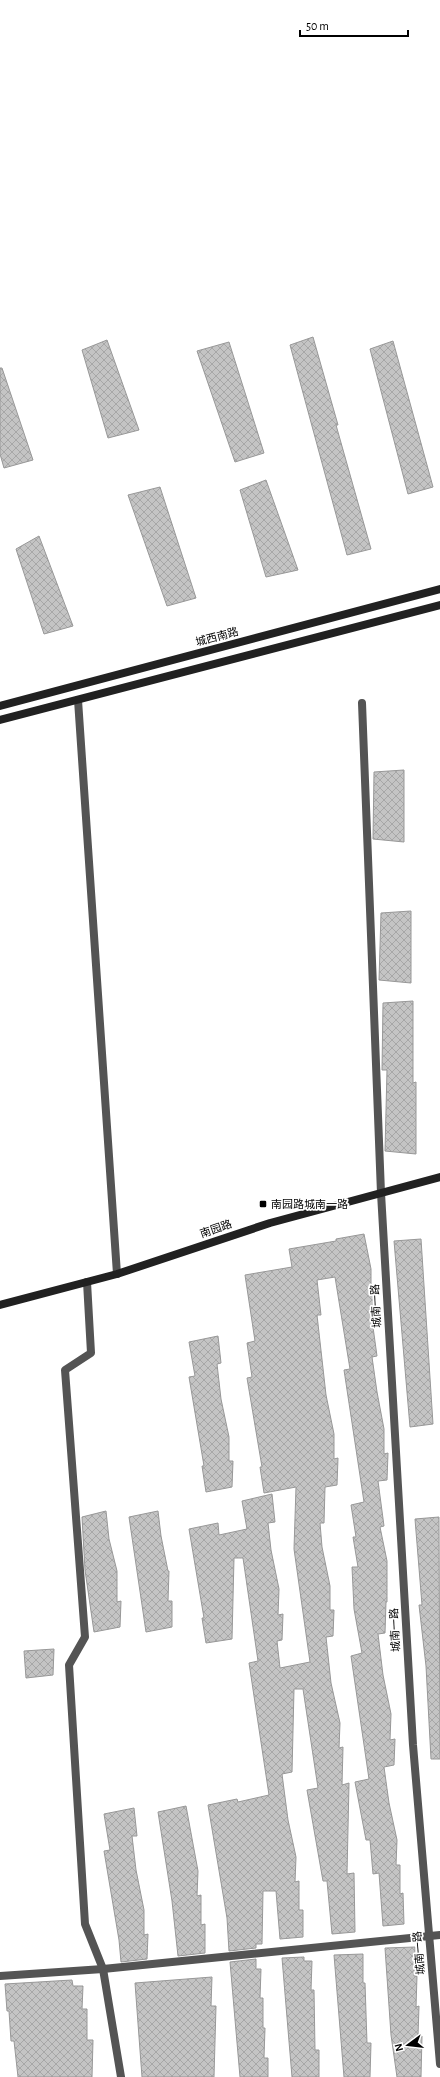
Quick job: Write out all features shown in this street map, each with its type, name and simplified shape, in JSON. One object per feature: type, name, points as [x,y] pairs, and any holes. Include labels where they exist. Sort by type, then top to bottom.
[{"type":"main road","name":"城西南路","points":[[0,706],[440,589]]},
{"type":"main road","points":[[0,720],[440,605]]},
{"type":"main road","name":"南园路","points":[[0,1305],[117,1274],[270,1223],[440,1177]]},
{"type":"street","points":[[78,700],[117,1274]]},
{"type":"street","name":"城南一路","points":[[362,703],[381,1193],[413,1745],[428,1937],[440,2064]]},
{"type":"street","points":[[87,1282],[91,1352],[65,1370],[86,1638],[69,1665],[85,1924],[104,1969],[121,2077]]},
{"type":"street","points":[[0,1976],[104,1969],[440,1935]]},
{"type":"building","points":[[313,337],[371,549],[347,555],[290,345]]},
{"type":"building","points":[[107,340],[139,430],[108,438],[82,350]]},
{"type":"building","points":[[393,341],[433,487],[408,494],[370,349]]},
{"type":"building","points":[[229,342],[264,453],[235,462],[197,351]]},
{"type":"building","points":[[0,368],[2,368],[33,460],[4,468],[0,454]]},
{"type":"building","points":[[266,480],[298,570],[266,577],[240,490]]},
{"type":"building","points":[[160,487],[196,598],[167,606],[128,495]]},
{"type":"building","points":[[39,536],[73,626],[44,634],[16,549]]},
{"type":"building","points":[[404,770],[404,842],[373,839],[374,772]]},
{"type":"building","points":[[411,911],[411,983],[379,980],[381,913]]},
{"type":"building","points":[[413,1001],[413,1083],[416,1082],[416,1154],[385,1151],[387,1070],[382,1070],[383,1003]]},
{"type":"building","points":[[364,1234],[371,1269],[371,1294],[375,1293],[374,1319],[372,1320],[377,1356],[372,1357],[384,1429],[384,1454],[388,1453],[387,1480],[378,1481],[384,1526],[380,1527],[387,1561],[387,1602],[385,1633],[378,1634],[383,1675],[391,1714],[390,1740],[395,1739],[394,1765],[384,1767],[389,1803],[397,1840],[396,1865],[400,1865],[400,1894],[403,1893],[404,1924],[383,1926],[379,1873],[373,1874],[370,1840],[366,1840],[355,1782],[369,1779],[351,1656],[362,1653],[354,1609],[352,1567],[358,1567],[353,1537],[356,1537],[351,1505],[364,1502],[344,1370],[350,1369],[335,1277],[317,1280],[321,1315],[317,1315],[326,1395],[334,1434],[334,1459],[338,1458],[337,1485],[325,1487],[324,1523],[320,1523],[322,1547],[330,1586],[330,1610],[334,1610],[333,1636],[326,1637],[331,1683],[340,1723],[339,1748],[343,1747],[342,1785],[349,1783],[347,1874],[354,1873],[355,1932],[332,1934],[327,1881],[323,1881],[307,1790],[318,1788],[303,1689],[294,1689],[292,1772],[282,1774],[288,1820],[296,1857],[295,1882],[299,1881],[299,1910],[303,1910],[303,1937],[280,1939],[276,1891],[263,1891],[262,1944],[256,1944],[256,1948],[229,1951],[227,1918],[208,1805],[237,1799],[238,1802],[269,1795],[249,1663],[258,1661],[243,1558],[234,1558],[232,1639],[206,1643],[202,1618],[204,1618],[189,1529],[218,1523],[219,1535],[247,1529],[242,1501],[272,1494],[275,1522],[268,1523],[271,1550],[279,1589],[278,1615],[283,1614],[282,1640],[277,1641],[280,1668],[310,1662],[294,1549],[296,1487],[264,1493],[260,1467],[262,1467],[247,1378],[252,1377],[247,1343],[255,1341],[245,1275],[292,1267],[289,1249],[336,1241],[336,1239]]},
{"type":"building","points":[[421,1239],[433,1424],[410,1427],[394,1241]]},
{"type":"building","points":[[218,1336],[221,1363],[217,1364],[221,1399],[229,1437],[229,1461],[233,1461],[232,1487],[206,1492],[202,1466],[204,1466],[189,1377],[195,1376],[189,1342]]},
{"type":"building","points":[[106,1511],[109,1539],[117,1571],[117,1602],[121,1601],[120,1627],[94,1632],[85,1570],[82,1517]]},
{"type":"building","points":[[158,1511],[161,1536],[169,1571],[168,1601],[172,1601],[172,1627],[146,1632],[129,1517]]},
{"type":"building","points":[[439,1517],[440,1759],[431,1759],[426,1666],[419,1605],[422,1605],[415,1519]]},
{"type":"building","points":[[54,1649],[53,1675],[26,1678],[24,1651]]},
{"type":"building","points":[[186,1806],[198,1871],[197,1896],[201,1895],[201,1925],[205,1924],[205,1953],[178,1956],[172,1901],[158,1812]]},
{"type":"building","points":[[134,1808],[137,1836],[132,1836],[136,1870],[144,1910],[144,1935],[148,1934],[147,1959],[121,1962],[119,1940],[104,1851],[110,1850],[104,1814]]},
{"type":"building","points":[[415,1947],[414,1976],[417,1976],[416,2007],[419,2006],[418,2036],[422,2036],[421,2077],[397,2077],[391,2035],[385,1948]]},
{"type":"building","points":[[363,1954],[363,1983],[365,1983],[367,2043],[371,2043],[370,2077],[344,2077],[334,1955]]},
{"type":"building","points":[[304,1957],[304,1961],[312,1961],[311,1990],[314,1990],[315,2050],[319,2050],[319,2077],[292,2077],[282,1958]]},
{"type":"building","points":[[256,1959],[256,1969],[261,1969],[260,1998],[263,1998],[263,2028],[265,2028],[264,2058],[268,2058],[268,2077],[240,2077],[230,1962]]},
{"type":"building","points":[[212,1977],[211,2006],[216,2006],[214,2077],[142,2077],[135,1983]]},
{"type":"building","points":[[72,1980],[73,1986],[83,1986],[82,2009],[87,2009],[87,2040],[93,2040],[92,2077],[18,2077],[14,2041],[11,2041],[5,1984]]},
{"type":"place","name":"南园路城南一路","points":[[263,1204]]}]
